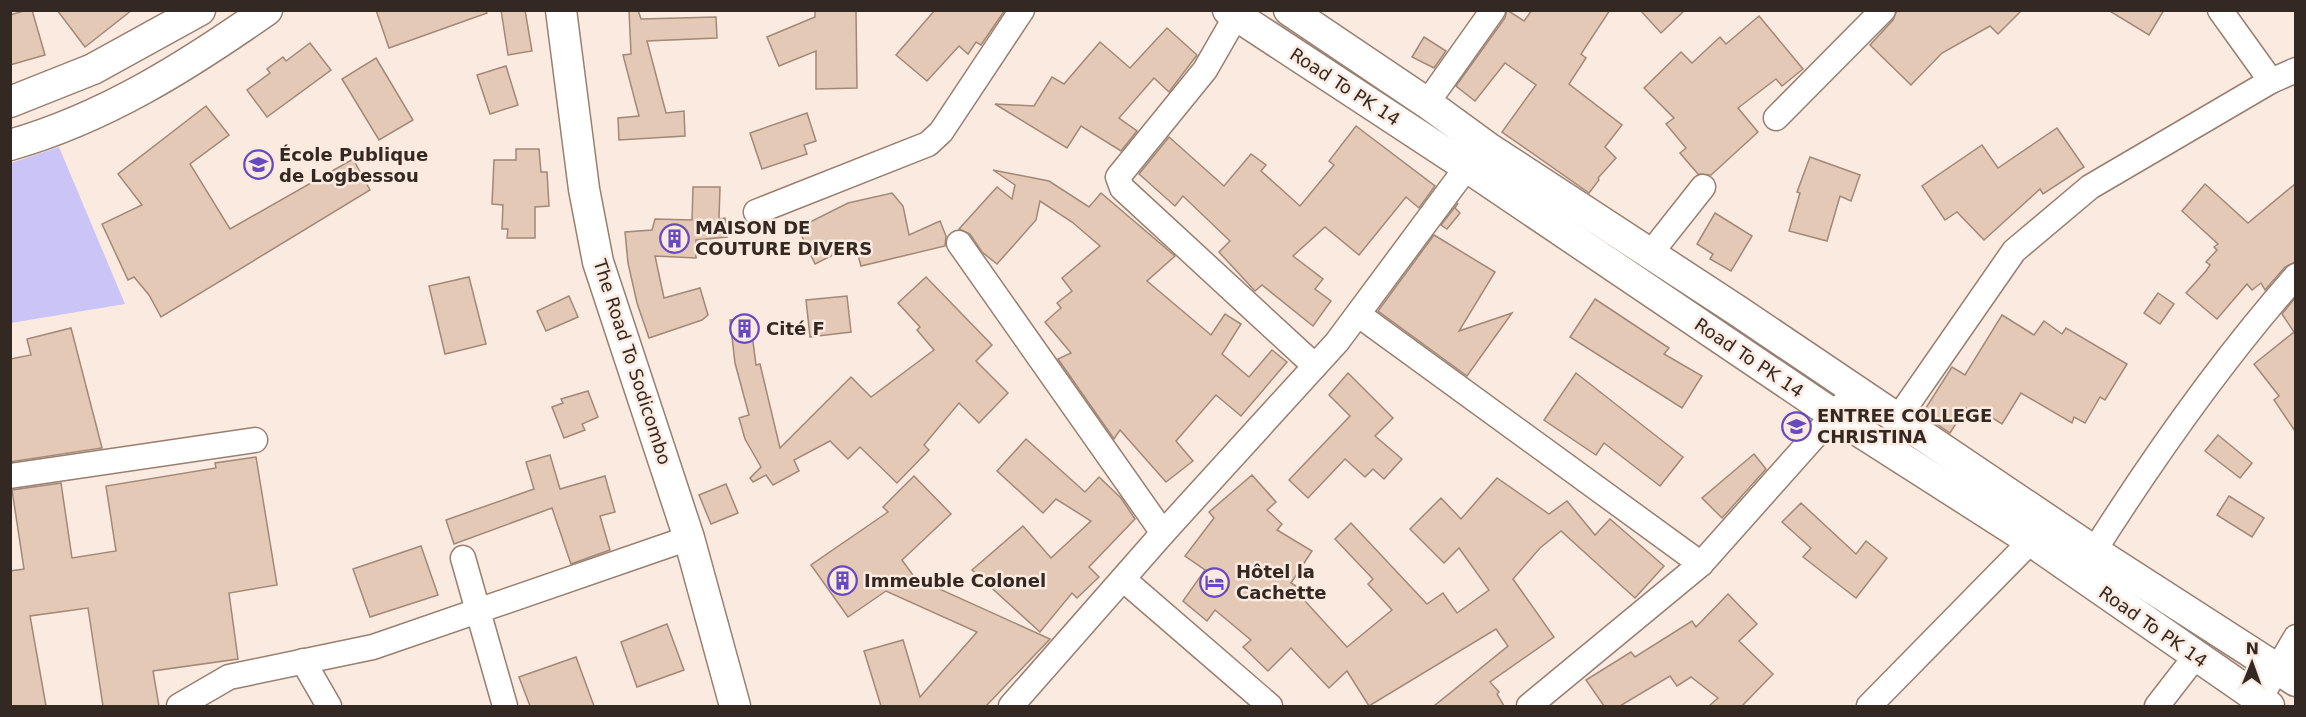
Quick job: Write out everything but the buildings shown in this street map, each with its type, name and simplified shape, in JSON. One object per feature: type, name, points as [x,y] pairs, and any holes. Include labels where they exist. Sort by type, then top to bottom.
[{"type":"main road","points":[[10,102],[93,69],[200,10]]},
{"type":"main road","points":[[10,145],[38,137],[109,108],[174,73],[267,10]]},
{"type":"main road","name":"The Road To Sodicombo","points":[[561,10],[589,226],[598,262],[689,538],[735,706]]},
{"type":"main road","name":"Road To PK 14","points":[[1294,12],[1490,148],[1855,392],[1898,418],[2094,551],[2287,675]]},
{"type":"main road","name":"Road To PK 14","points":[[1232,13],[1467,167],[1834,415],[2031,541],[2264,703]]},
{"type":"street","points":[[756,212],[928,144],[941,132],[1022,10]]},
{"type":"street","points":[[1427,103],[1493,10]]},
{"type":"street","points":[[1776,118],[1883,10]]},
{"type":"street","points":[[2220,10],[2271,81]]},
{"type":"street","points":[[1232,13],[1205,70],[1118,177],[1122,188],[1315,366]]},
{"type":"street","points":[[1898,418],[2014,251],[2090,187],[2271,81],[2295,70]]},
{"type":"street","points":[[1011,706],[1359,315],[1467,167]]},
{"type":"street","points":[[1650,254],[1703,187]]},
{"type":"street","points":[[959,243],[1163,533]]},
{"type":"street","points":[[2094,551],[2182,421],[2246,335],[2295,276]]},
{"type":"street","points":[[1359,315],[1701,564]]},
{"type":"street","points":[[1529,706],[1701,564],[1855,392]]},
{"type":"street","points":[[10,476],[255,440]]},
{"type":"street","points":[[179,706],[229,677],[373,646],[689,538]]},
{"type":"street","points":[[1869,706],[2031,541]]},
{"type":"street","points":[[463,558],[505,706]]},
{"type":"street","points":[[1123,579],[1270,706]]},
{"type":"street","points":[[2264,703],[2287,675],[2295,637]]},
{"type":"street","points":[[2157,706],[2195,657]]},
{"type":"street","points":[[303,661],[329,706]]},
{"type":"shaded area","points":[[59,147],[125,304],[11,323],[11,163]]},
{"type":"place","name":"École Publique de Logbessou","points":[[258,165]]},
{"type":"place","name":"MAISON DE COUTURE DIVERS","points":[[674,238]]},
{"type":"place","name":"Cité F","points":[[745,329]]},
{"type":"place","name":"ENTREE COLLEGE CHRISTINA","points":[[1796,426]]},
{"type":"place","name":"Immeuble Colonel","points":[[843,581]]},
{"type":"place","name":"Hôtel la Cachette","points":[[1215,582]]}]
